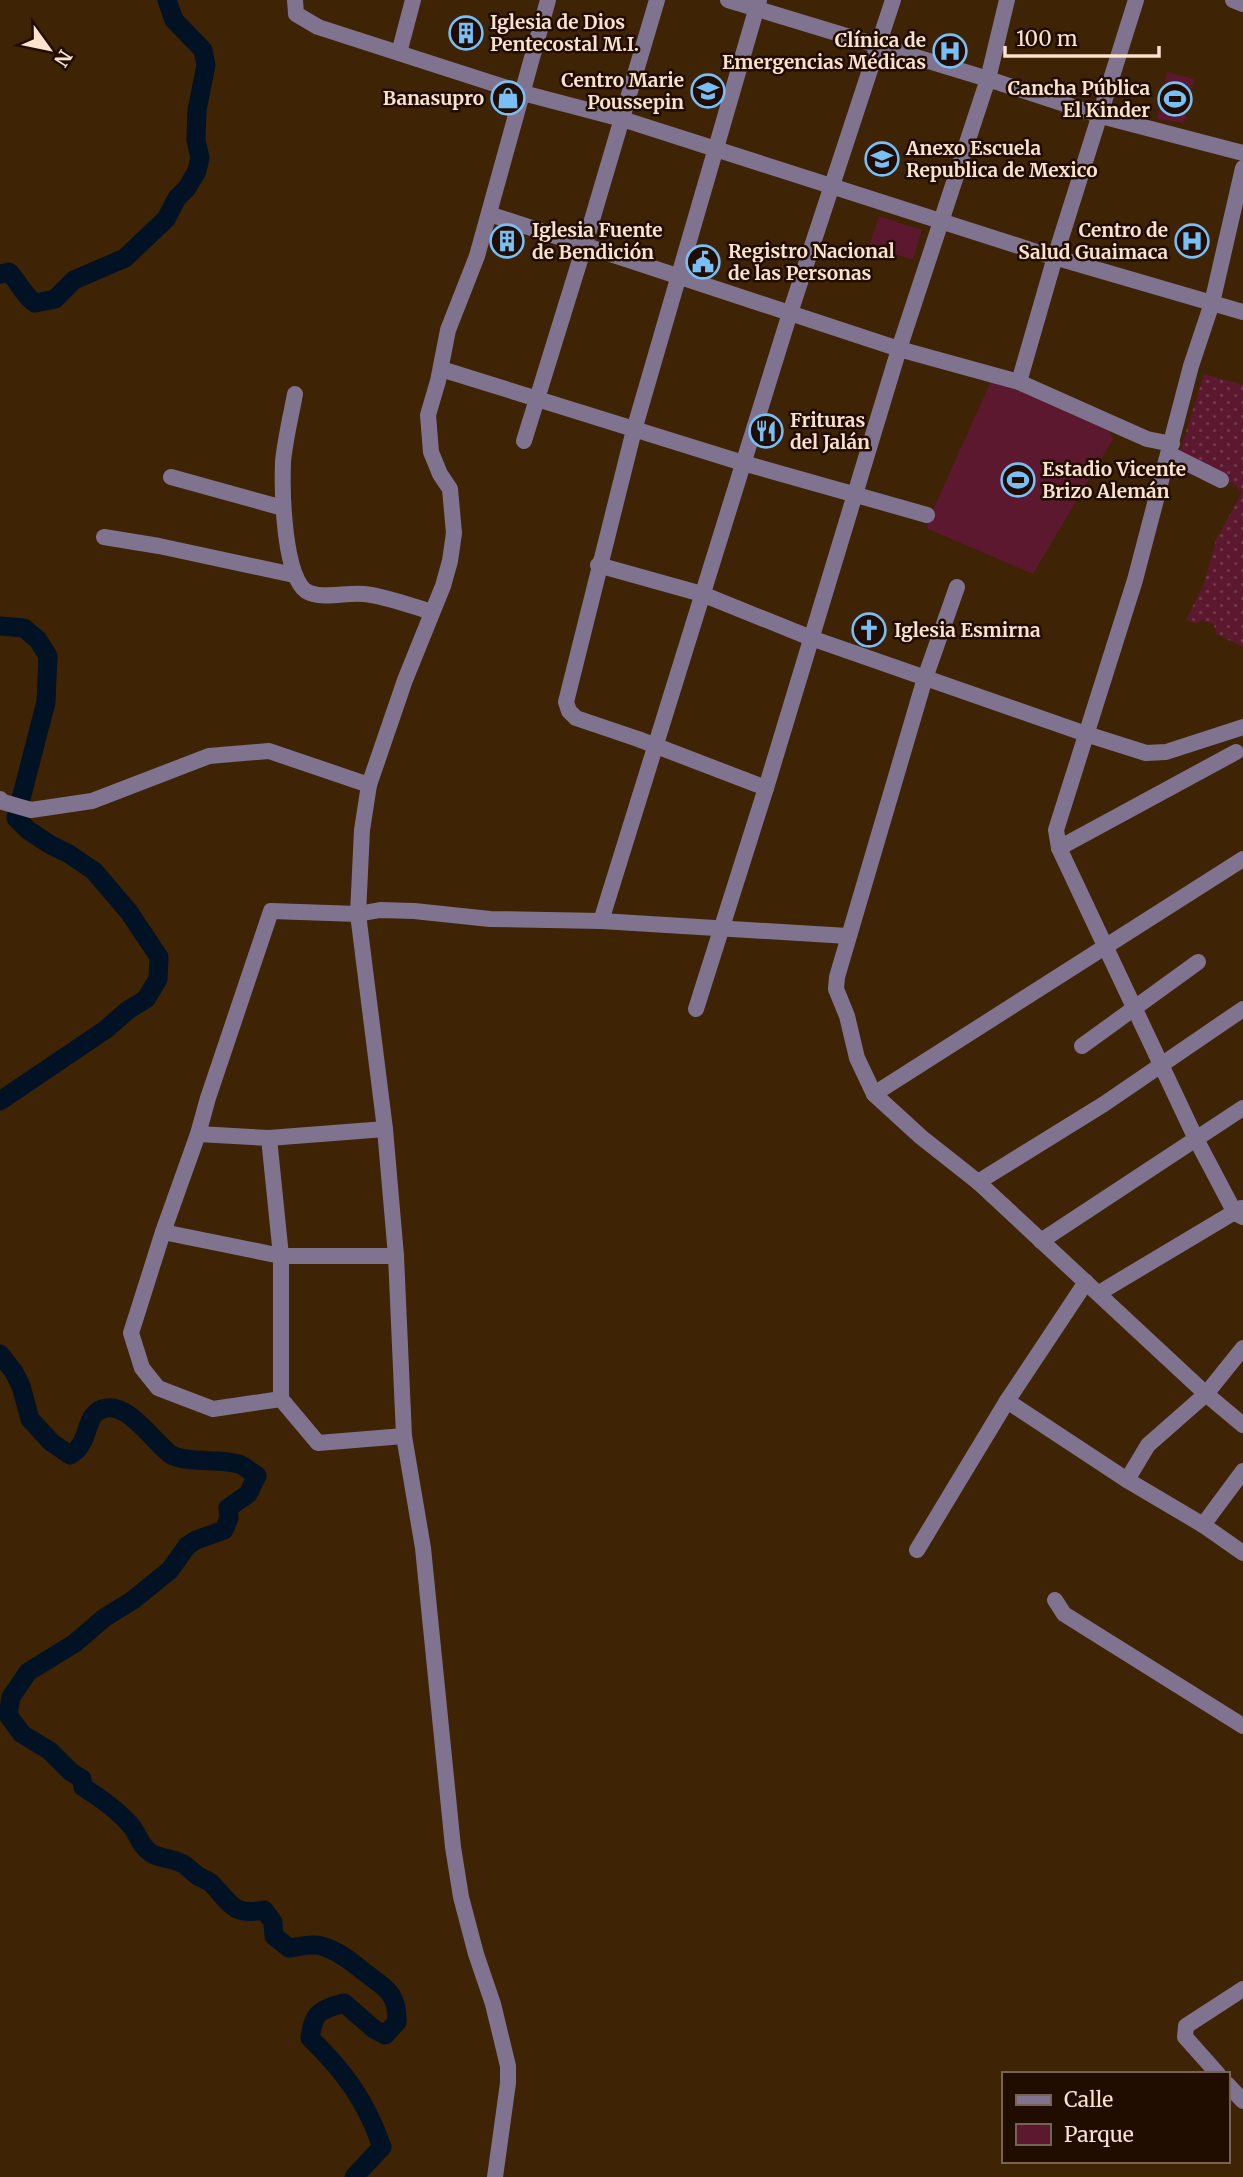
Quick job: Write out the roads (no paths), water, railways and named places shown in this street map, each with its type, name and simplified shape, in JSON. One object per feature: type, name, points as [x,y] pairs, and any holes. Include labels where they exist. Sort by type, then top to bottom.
[{"type":"street","points":[[295,0],[296,14],[312,24],[523,93],[622,120],[1055,257],[1243,312]]},
{"type":"street","points":[[400,52],[413,0]]},
{"type":"street","points":[[495,2177],[508,2066],[493,2004],[476,1954],[457,1872],[423,1548],[404,1436],[396,1256],[385,1129],[358,914],[362,830],[369,785],[405,680],[443,586],[454,533],[450,489],[431,452],[428,415],[441,369],[448,330],[477,256],[548,0]]},
{"type":"street","points":[[524,441],[657,0]]},
{"type":"street","points":[[728,0],[758,4],[878,46],[1101,116],[1243,153]]},
{"type":"street","points":[[601,921],[790,313],[893,0]]},
{"type":"street","points":[[696,1009],[899,349],[988,79],[1007,0]]},
{"type":"street","points":[[1019,382],[1055,257],[1136,0]]},
{"type":"street","points":[[1233,0],[1243,4]]},
{"type":"street","points":[[758,4],[634,430],[566,694],[567,706],[576,718],[766,788]]},
{"type":"street","points":[[1099,1293],[1240,1212],[1195,1139],[1059,848],[1056,826],[1135,580],[1191,366],[1212,303],[1243,168]]},
{"type":"street","points":[[489,214],[899,349],[1019,382],[1171,449],[1222,480]]},
{"type":"street","points":[[441,369],[743,463],[927,515]]},
{"type":"street","points":[[295,394],[284,461],[283,508],[294,575],[300,588],[310,593],[365,594],[432,612]]},
{"type":"street","points":[[171,477],[283,508]]},
{"type":"street","points":[[104,537],[294,575]]},
{"type":"street","points":[[598,565],[702,594],[811,638],[1086,734],[1154,754],[1238,728],[1240,756],[1059,848]]},
{"type":"street","points":[[957,587],[925,678],[848,936],[836,989],[847,1016],[857,1058],[874,1094],[978,1182],[1206,1394],[1243,1425]]},
{"type":"street","points":[[1,800],[31,810],[92,801],[209,756],[269,751],[369,785]]},
{"type":"street","points":[[874,1094],[1243,859]]},
{"type":"street","points":[[281,1399],[213,1409],[158,1388],[142,1368],[131,1333],[271,911],[358,914],[380,910],[414,911],[490,919],[601,921],[848,936]]},
{"type":"street","points":[[1082,1046],[1198,962]]},
{"type":"street","points":[[978,1182],[1038,1147],[1243,1009]]},
{"type":"street","points":[[1041,1241],[1243,1108]]},
{"type":"street","points":[[198,1134],[269,1138],[385,1129]]},
{"type":"street","points":[[269,1138],[281,1256],[281,1399],[318,1443],[404,1436]]},
{"type":"street","points":[[163,1232],[281,1256],[396,1256]]},
{"type":"street","points":[[916,1550],[1007,1401],[1086,1282]]},
{"type":"street","points":[[1127,1480],[1148,1445],[1206,1394],[1243,1348]]},
{"type":"street","points":[[1007,1401],[1243,1553]]},
{"type":"street","points":[[1203,1525],[1243,1471]]},
{"type":"street","points":[[1055,1600],[1064,1614],[1243,1726]]},
{"type":"street","points":[[1216,2072],[1185,2037],[1186,2026],[1243,1989]]},
{"type":"street","points":[[1229,2086],[1243,2101]]},
{"type":"waterway","points":[[0,274],[9,272],[35,303],[55,299],[74,280],[125,258],[166,219],[177,198],[187,188],[197,171],[200,158],[196,140],[197,110],[206,65],[203,50],[174,20],[167,0]]},
{"type":"waterway","points":[[0,626],[24,628],[38,640],[48,656],[46,702],[16,818],[28,830],[94,871],[129,912],[159,957],[158,979],[146,999],[0,1101]]},
{"type":"waterway","points":[[0,1354],[21,1386],[30,1419],[51,1442],[70,1455],[82,1443],[94,1415],[99,1410],[115,1408],[132,1418],[176,1457],[239,1464],[257,1476],[248,1494],[228,1508],[229,1518],[224,1530],[187,1546],[170,1570],[133,1600],[104,1618],[75,1643],[28,1672],[11,1697],[8,1715],[22,1734],[50,1751],[82,1779],[83,1787],[122,1816],[151,1853],[183,1864],[210,1883],[233,1907],[245,1911],[264,1910],[273,1922],[274,1936],[289,1948],[313,1945],[333,1950],[383,1986],[392,1996],[397,2022],[385,2035],[344,2003],[323,2010],[313,2023],[310,2038],[353,2088],[369,2115],[382,2147],[354,2177]]},
{"type":"place","name":"Iglesia de Dios Pentecostal M.I.","points":[[466,33]]},
{"type":"place","name":"Clínica de Emergencias Médicas","points":[[950,51]]},
{"type":"place","name":"Centro Marie Poussepin","points":[[708,91]]},
{"type":"place","name":"Banasupro","points":[[508,98]]},
{"type":"place","name":"Cancha Pública El Kinder","points":[[1175,99]]},
{"type":"place","name":"Anexo Escuela Republica de Mexico","points":[[882,159]]},
{"type":"place","name":"Iglesia Fuente de Bendición","points":[[507,241]]},
{"type":"place","name":"Centro de Salud Guaimaca","points":[[1192,241]]},
{"type":"place","name":"Registro Nacional de las Personas","points":[[703,262]]},
{"type":"place","name":"Frituras del Jalán","points":[[766,431]]},
{"type":"place","name":"Estadio Vicente Brizo Alemán","points":[[1018,480]]},
{"type":"place","name":"Iglesia Esmirna","points":[[869,630]]}]
